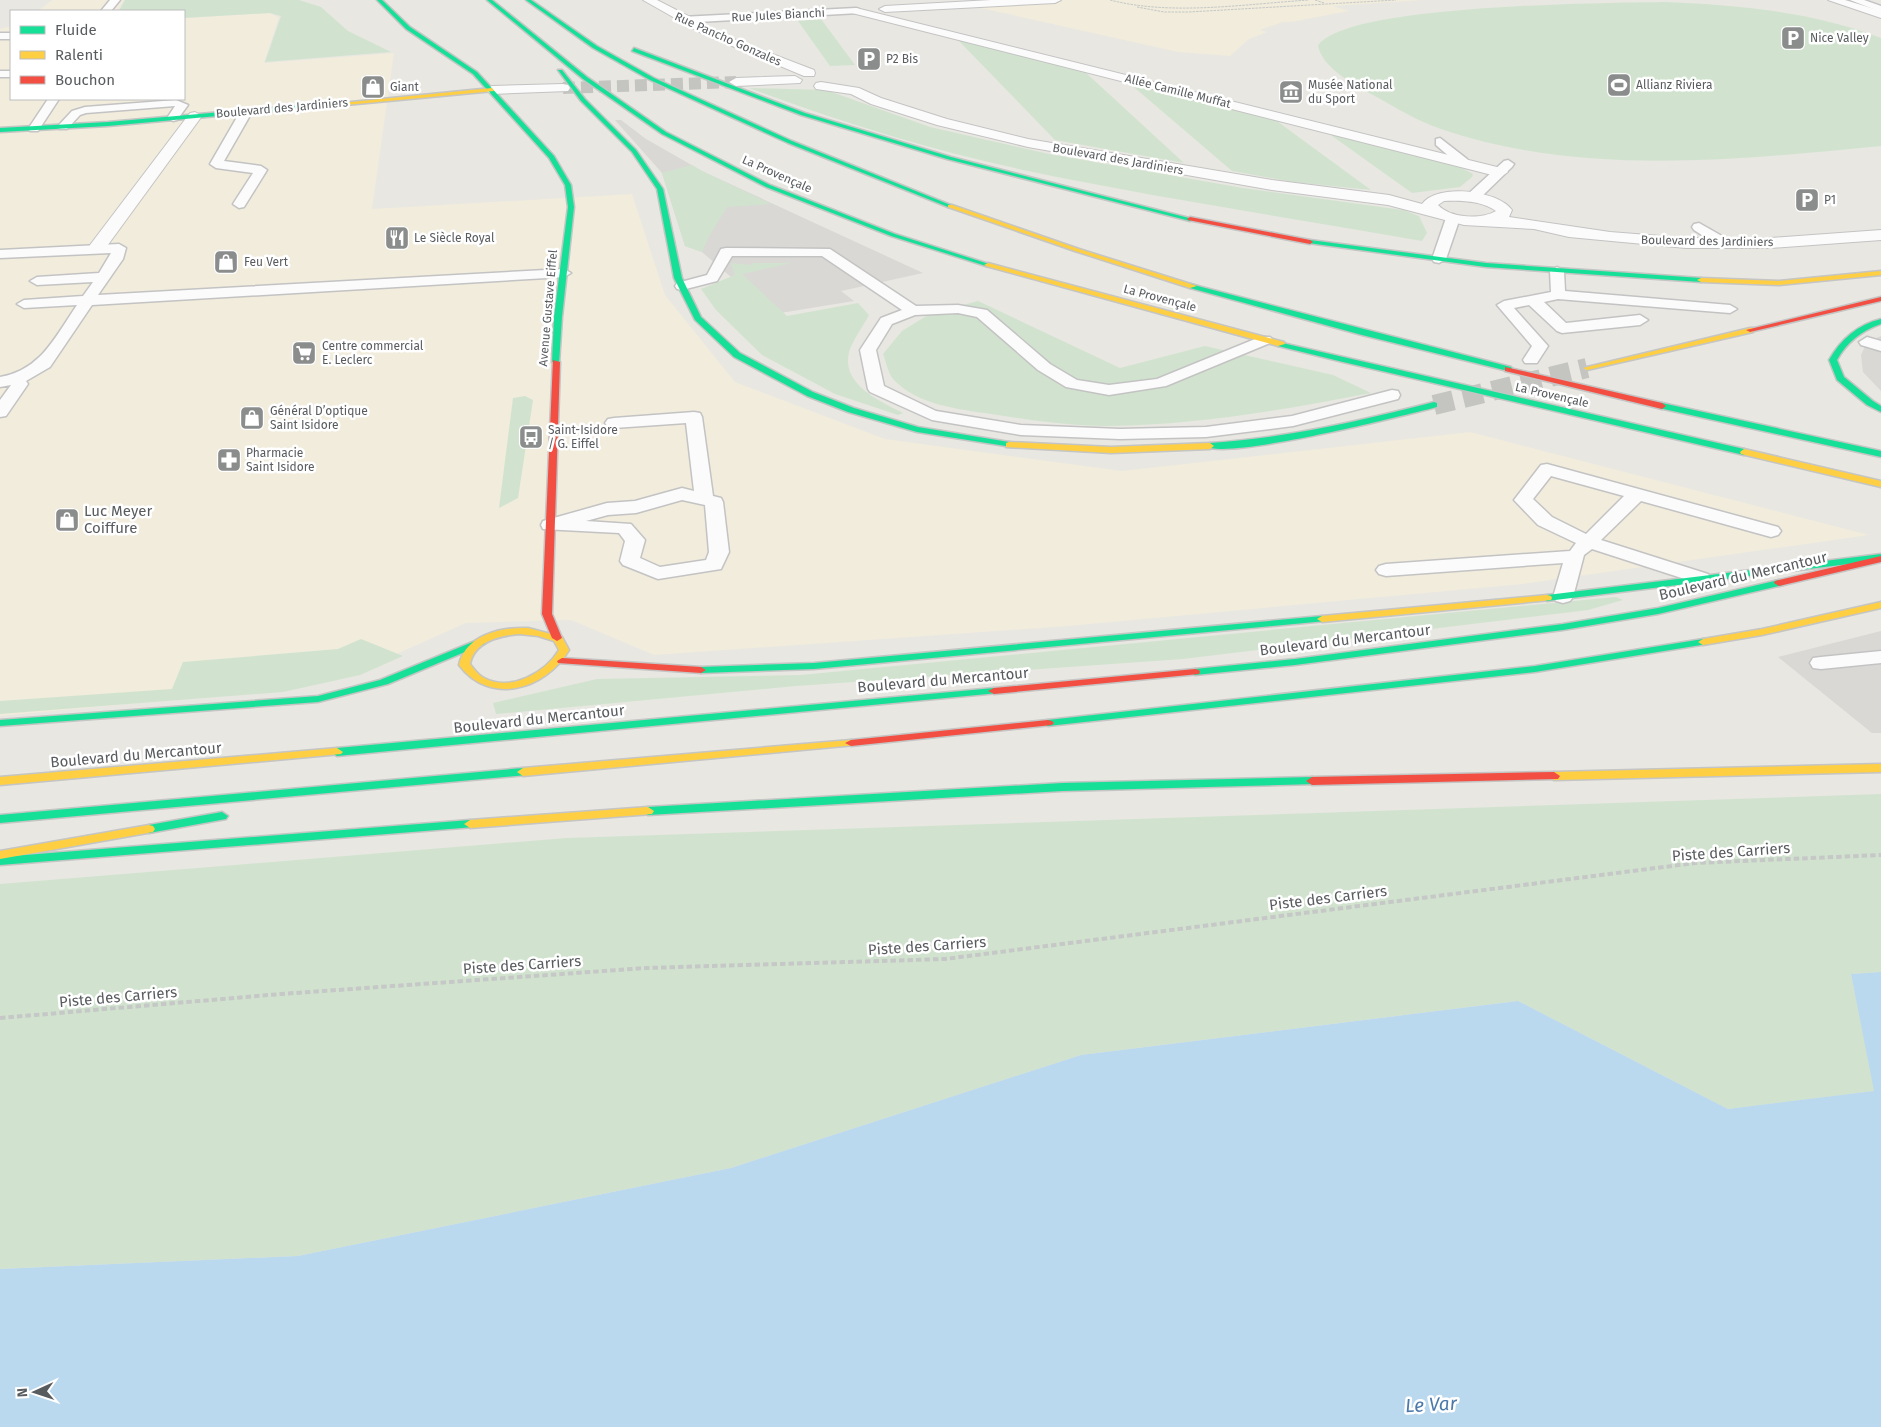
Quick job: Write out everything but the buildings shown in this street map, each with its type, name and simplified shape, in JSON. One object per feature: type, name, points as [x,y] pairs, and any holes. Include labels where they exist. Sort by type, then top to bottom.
[{"type":"main road","name":"Avenue Gustave Eiffel","points":[[379,0],[408,28],[475,73],[552,157],[568,185],[571,206],[558,317],[547,614],[557,638],[563,644],[562,661]]},
{"type":"main road","name":"La Provençale","points":[[489,0],[534,38],[664,133],[717,162],[794,197],[893,235],[1005,270],[1265,340],[1680,439],[1881,484]]},
{"type":"main road","name":"La Provençale","points":[[531,2],[607,55],[640,73],[816,155],[987,221],[1136,269],[1294,315],[1600,393],[1881,454]]},
{"type":"main road","points":[[531,2],[587,27]]},
{"type":"main road","points":[[534,38],[583,100],[634,151],[648,168],[660,189],[678,278],[698,318],[737,355],[775,378],[851,410],[917,429],[986,442],[1037,448],[1111,450],[1233,445],[1343,428],[1434,405]]},
{"type":"main road","points":[[620,43],[654,59],[803,114],[949,158],[1202,222],[1283,238],[1439,259],[1557,271],[1688,280],[1779,283],[1817,281],[1881,273]]},
{"type":"main road","name":"Boulevard des Jardiniers","points":[[0,130],[63,127],[492,90]]},
{"type":"main road","points":[[1588,368],[1881,299]]},
{"type":"main road","points":[[1881,321],[1856,332],[1841,344],[1833,360],[1840,378],[1881,409]]},
{"type":"main road","name":"Avenue Gustave Eiffel","points":[[536,592],[548,556]]},
{"type":"main road","points":[[475,645],[466,655],[464,665],[470,674],[482,681],[499,685],[518,684],[536,679],[552,671],[562,661],[686,671],[746,670],[1563,597],[1701,578],[1881,558]]},
{"type":"main road","name":"Boulevard du Mercantour","points":[[0,781],[425,745],[1295,662],[1563,627],[1658,612],[1881,558]]},
{"type":"main road","points":[[0,819],[915,737],[1369,689],[1535,669],[1697,643],[1762,632],[1881,605]]},
{"type":"main road","points":[[510,631],[522,617]]},
{"type":"main road","points":[[0,723],[318,699],[384,682],[475,645],[491,636],[510,631],[528,630],[544,632],[557,638]]},
{"type":"main road","points":[[109,760],[425,745]]},
{"type":"main road","points":[[0,861],[643,811],[1062,787],[1881,768]]},
{"type":"main road","points":[[285,805],[403,784]]},
{"type":"main road","points":[[0,855],[236,814]]},
{"type":"street","name":"Rue Pancho Gonzales","points":[[649,0],[681,20],[808,73]]},
{"type":"street","name":"Rue Jules Bianchi","points":[[856,11],[928,9],[1055,0]]},
{"type":"street","points":[[1834,0],[1881,15]]},
{"type":"street","name":"Allée Camille Muffat","points":[[856,11],[1464,162],[1504,168]]},
{"type":"street","points":[[757,82],[775,74],[778,70],[778,62]]},
{"type":"street","points":[[736,82],[795,80],[799,75],[826,72]]},
{"type":"street","name":"Boulevard des Jardiniers","points":[[795,80],[804,84],[821,86],[849,81],[876,100],[942,122],[1028,143],[1272,185],[1389,200],[1453,218],[1534,224],[1569,232],[1618,238],[1724,243],[1818,241],[1881,235]]},
{"type":"street","name":"Boulevard des Jardiniers","points":[[492,90],[563,88]]},
{"type":"street","points":[[96,249],[195,116]]},
{"type":"street","points":[[1436,213],[1429,205],[1430,202],[1451,196]]},
{"type":"street","name":"Boulevard des Jardiniers","points":[[1389,200],[1451,196],[1473,197],[1501,207],[1534,224]]},
{"type":"street","points":[[1484,220],[1503,214],[1501,207]]},
{"type":"lane","points":[[107,10],[115,0]]},
{"type":"lane","points":[[1855,0],[1881,8]]},
{"type":"lane","name":"Rue Jules Bianchi","points":[[681,20],[856,11]]},
{"type":"lane","points":[[34,129],[52,100]]},
{"type":"lane","points":[[239,204],[261,170],[216,164],[246,112]]},
{"type":"lane","points":[[1440,142],[1464,162]]},
{"type":"lane","points":[[1473,197],[1504,168]]},
{"type":"lane","points":[[1439,259],[1453,218]]},
{"type":"lane","points":[[1700,227],[1724,243]]},
{"type":"lane","points":[[0,254],[120,248],[116,259],[44,364],[17,379],[0,382]]},
{"type":"lane","points":[[682,286],[712,278],[724,260],[726,252],[825,252],[913,312]]},
{"type":"lane","points":[[1557,271],[1558,295]]},
{"type":"lane","points":[[24,304],[564,274]]},
{"type":"lane","points":[[37,280],[103,276]]},
{"type":"lane","points":[[1531,360],[1540,346],[1504,305],[1558,295],[1730,309]]},
{"type":"lane","points":[[1533,300],[1562,328],[1640,320]]},
{"type":"lane","points":[[1265,340],[1160,383],[1109,390],[1072,384],[1044,367],[982,313],[958,309],[913,312],[886,322],[868,350],[876,389],[932,415],[1021,430],[1120,434],[1206,432],[1293,421],[1392,395]]},
{"type":"lane","points":[[0,412],[20,384],[17,379]]},
{"type":"lane","points":[[614,424],[694,417],[704,500]]},
{"type":"lane","points":[[1581,549],[1545,521],[1523,500],[1547,469],[1771,531]]},
{"type":"lane","points":[[682,494],[714,502],[719,552],[714,565],[658,574],[630,561],[635,540],[624,528],[550,525],[607,508],[636,507],[682,494]]},
{"type":"lane","points":[[1563,597],[1581,549],[1637,494]]},
{"type":"lane","points":[[624,528],[636,507]]},
{"type":"lane","points":[[1386,570],[1581,549],[1701,578]]},
{"type":"lane","points":[[1822,664],[1881,657]]},
{"type":"path","points":[[1110,0],[1164,12],[1396,0]]},
{"type":"path","points":[[1137,7],[1173,8],[1309,0]]},
{"type":"path","points":[[1315,0],[1327,4]]},
{"type":"path","name":"Piste des Carriers","points":[[0,1018],[281,994],[646,968],[945,959],[1695,863],[1881,854]]},
{"type":"shaded area","points":[[52,0],[124,0],[118,10],[39,10]]},
{"type":"shaded area","points":[[1055,0],[1423,0],[1333,6],[1349,11],[1283,22],[1260,30],[1267,32],[1249,39],[1230,56],[1178,52],[967,5]]},
{"type":"shaded area","points":[[269,13],[279,17],[264,63],[394,53],[372,209],[632,194],[665,295],[735,382],[885,439],[1122,471],[1470,432],[1869,535],[1523,584],[1068,626],[654,655],[571,620],[466,623],[345,677],[214,696],[0,716],[0,29],[10,26],[10,100],[185,100],[185,18]]},
{"type":"shaded area","points":[[615,120],[621,120],[646,139],[702,171],[923,273],[841,291],[854,301],[774,314],[702,252],[685,246],[662,173]]},
{"type":"shaded area","points":[[1881,336],[1881,391],[1863,372],[1861,355],[1867,342]]},
{"type":"shaded area","points":[[1881,631],[1881,733],[1872,733],[1778,657]]},
{"type":"green space","points":[[125,0],[299,0],[321,7],[348,31],[391,52],[265,62],[281,16],[270,13],[185,18],[185,10],[120,10]]},
{"type":"green space","name":"Allianz Riviera","points":[[1666,2],[1721,5],[1775,11],[1829,22],[1881,38],[1881,146],[1770,156],[1659,161],[1549,154],[1494,144],[1423,122],[1340,75],[1326,62],[1318,46],[1338,32],[1375,22],[1424,14],[1538,5]]},
{"type":"green space","points":[[821,19],[855,65],[830,66],[798,21]]},
{"type":"green space","points":[[958,40],[1084,71],[1184,163],[1055,140]]},
{"type":"green space","points":[[1128,82],[1274,119],[1371,190],[1293,182],[1232,171]]},
{"type":"green space","points":[[749,88],[826,90],[930,127],[1049,154],[1243,188],[1403,210],[1419,216],[1427,233],[1422,241],[1175,199],[1028,171],[887,135]]},
{"type":"green space","points":[[1328,133],[1452,163],[1473,174],[1460,187],[1412,193]]},
{"type":"green space","points":[[692,165],[771,204],[727,207],[709,236],[702,252],[685,246],[662,173]]},
{"type":"green space","points":[[731,263],[751,265],[753,263],[792,263],[742,274],[787,316],[858,303],[869,315],[849,352],[848,364],[851,374],[864,390],[903,413],[898,415],[835,394],[762,355],[716,310],[701,289],[735,275]]},
{"type":"green space","points":[[978,301],[1120,368],[1205,346],[1333,375],[1371,393],[1273,411],[1207,420],[1141,425],[1093,426],[1064,424],[952,408],[914,395],[893,379],[883,354],[902,331],[928,315]]},
{"type":"green space","points":[[525,396],[533,400],[518,498],[499,508],[513,398]]},
{"type":"green space","points":[[1616,597],[1623,600],[1588,610],[1183,659],[796,686],[496,714],[493,703],[597,679],[801,675]]},
{"type":"green space","points":[[361,639],[403,656],[360,675],[283,692],[0,714],[0,701],[172,689],[183,662],[338,649]]},
{"type":"green space","points":[[1881,794],[1881,972],[1851,974],[1875,1091],[1728,1109],[1518,1001],[1081,1055],[731,1168],[298,1256],[0,1269],[0,884],[567,838]]},
{"type":"water","name":"Le Var","points":[[1881,972],[1881,1427],[0,1427],[0,1269],[298,1256],[731,1168],[1081,1055],[1518,1001],[1728,1109],[1874,1091],[1851,974]]},
{"type":"tunnel","points":[[563,88],[736,82]]},
{"type":"tunnel","points":[[1434,405],[1587,368]]},
{"type":"traffic: fast","points":[[379,0],[408,28],[475,73],[552,157],[568,185],[571,207],[558,317],[556,362]]},
{"type":"traffic: fast","points":[[489,0],[585,78],[664,133],[768,186],[893,235],[988,265]]},
{"type":"traffic: fast","points":[[528,0],[595,47],[652,79],[790,142],[950,206]]},
{"type":"traffic: fast","points":[[634,50],[803,114],[949,158],[1190,219]]},
{"type":"traffic: fast","points":[[560,71],[583,100],[634,151],[660,189],[678,278],[698,318],[737,355],[810,394],[851,410],[917,429],[1009,445]]},
{"type":"traffic: fast","points":[[0,130],[108,124],[314,106]]},
{"type":"traffic: fast","points":[[1310,242],[1486,265],[1701,280]]},
{"type":"traffic: fast","points":[[1193,286],[1365,333],[1508,369]]},
{"type":"traffic: fast","points":[[1881,321],[1853,335],[1842,346],[1833,360],[1840,378],[1870,403],[1881,409]]},
{"type":"traffic: fast","points":[[1281,344],[1744,452]]},
{"type":"traffic: fast","points":[[1210,446],[1295,437],[1351,426],[1434,405]]},
{"type":"traffic: fast","points":[[1662,406],[1881,454]]},
{"type":"traffic: fast","points":[[1547,598],[1881,557]]},
{"type":"traffic: fast","points":[[1195,672],[1295,662],[1563,627],[1658,611],[1779,583]]},
{"type":"traffic: fast","points":[[701,670],[814,666],[1322,619]]},
{"type":"traffic: fast","points":[[0,723],[318,699],[384,682],[480,642]]},
{"type":"traffic: fast","points":[[1048,723],[1535,669],[1703,642]]},
{"type":"traffic: fast","points":[[337,752],[994,691]]},
{"type":"traffic: fast","points":[[0,819],[523,772]]},
{"type":"traffic: fast","points":[[648,811],[1062,787],[1312,781]]},
{"type":"traffic: fast","points":[[149,829],[222,816]]},
{"type":"traffic: fast","points":[[0,861],[470,824]]},
{"type":"traffic: slow","points":[[314,106],[492,90]]},
{"type":"traffic: slow","points":[[950,206],[1077,250],[1193,286]]},
{"type":"traffic: slow","points":[[988,265],[1281,344]]},
{"type":"traffic: slow","points":[[1701,280],[1779,283],[1881,273]]},
{"type":"traffic: slow","points":[[1587,368],[1750,330]]},
{"type":"traffic: slow","points":[[1009,445],[1111,450],[1210,446]]},
{"type":"traffic: slow","points":[[1744,452],[1881,484]]},
{"type":"traffic: slow","points":[[1322,619],[1547,598]]},
{"type":"traffic: slow","points":[[1703,642],[1762,632],[1881,605]]},
{"type":"traffic: slow","points":[[475,645],[466,655],[464,665],[481,681],[505,686],[529,681],[540,676],[558,660],[564,650],[558,639],[538,633],[519,631],[500,634],[480,642]]},
{"type":"traffic: slow","points":[[523,772],[851,743]]},
{"type":"traffic: slow","points":[[0,781],[337,752]]},
{"type":"traffic: slow","points":[[1554,776],[1881,768]]},
{"type":"traffic: slow","points":[[470,824],[648,811]]},
{"type":"traffic: slow","points":[[0,855],[149,829]]},
{"type":"traffic: jam","points":[[1190,219],[1310,242]]},
{"type":"traffic: jam","points":[[1750,330],[1881,299]]},
{"type":"traffic: jam","points":[[556,362],[547,614],[557,638]]},
{"type":"traffic: jam","points":[[1508,369],[1662,406]]},
{"type":"traffic: jam","points":[[1779,583],[1881,559]]},
{"type":"traffic: jam","points":[[562,661],[701,670]]},
{"type":"traffic: jam","points":[[994,691],[1195,672]]},
{"type":"traffic: jam","points":[[851,743],[1048,723]]},
{"type":"traffic: jam","points":[[1312,781],[1554,776]]},
{"type":"place","name":"Nice Valley","points":[[1793,38]]},
{"type":"place","name":"P2 Bis","points":[[869,59]]},
{"type":"place","name":"Allianz Riviera","points":[[1619,85]]},
{"type":"place","name":"Giant","points":[[373,87]]},
{"type":"place","name":"Musée National du Sport","points":[[1291,92]]},
{"type":"place","name":"P1","points":[[1807,200]]},
{"type":"place","name":"Le Siècle Royal","points":[[397,238]]},
{"type":"place","name":"Feu Vert","points":[[226,262]]},
{"type":"place","name":"Centre commercial E. Leclerc","points":[[304,353]]},
{"type":"place","name":"Général D’optique Saint Isidore","points":[[252,418]]},
{"type":"place","name":"Saint-Isidore / G. Eiffel","points":[[531,437]]},
{"type":"place","name":"Pharmacie Saint Isidore","points":[[229,460]]},
{"type":"place","name":"Luc Meyer Coiffure","points":[[67,520]]}]
